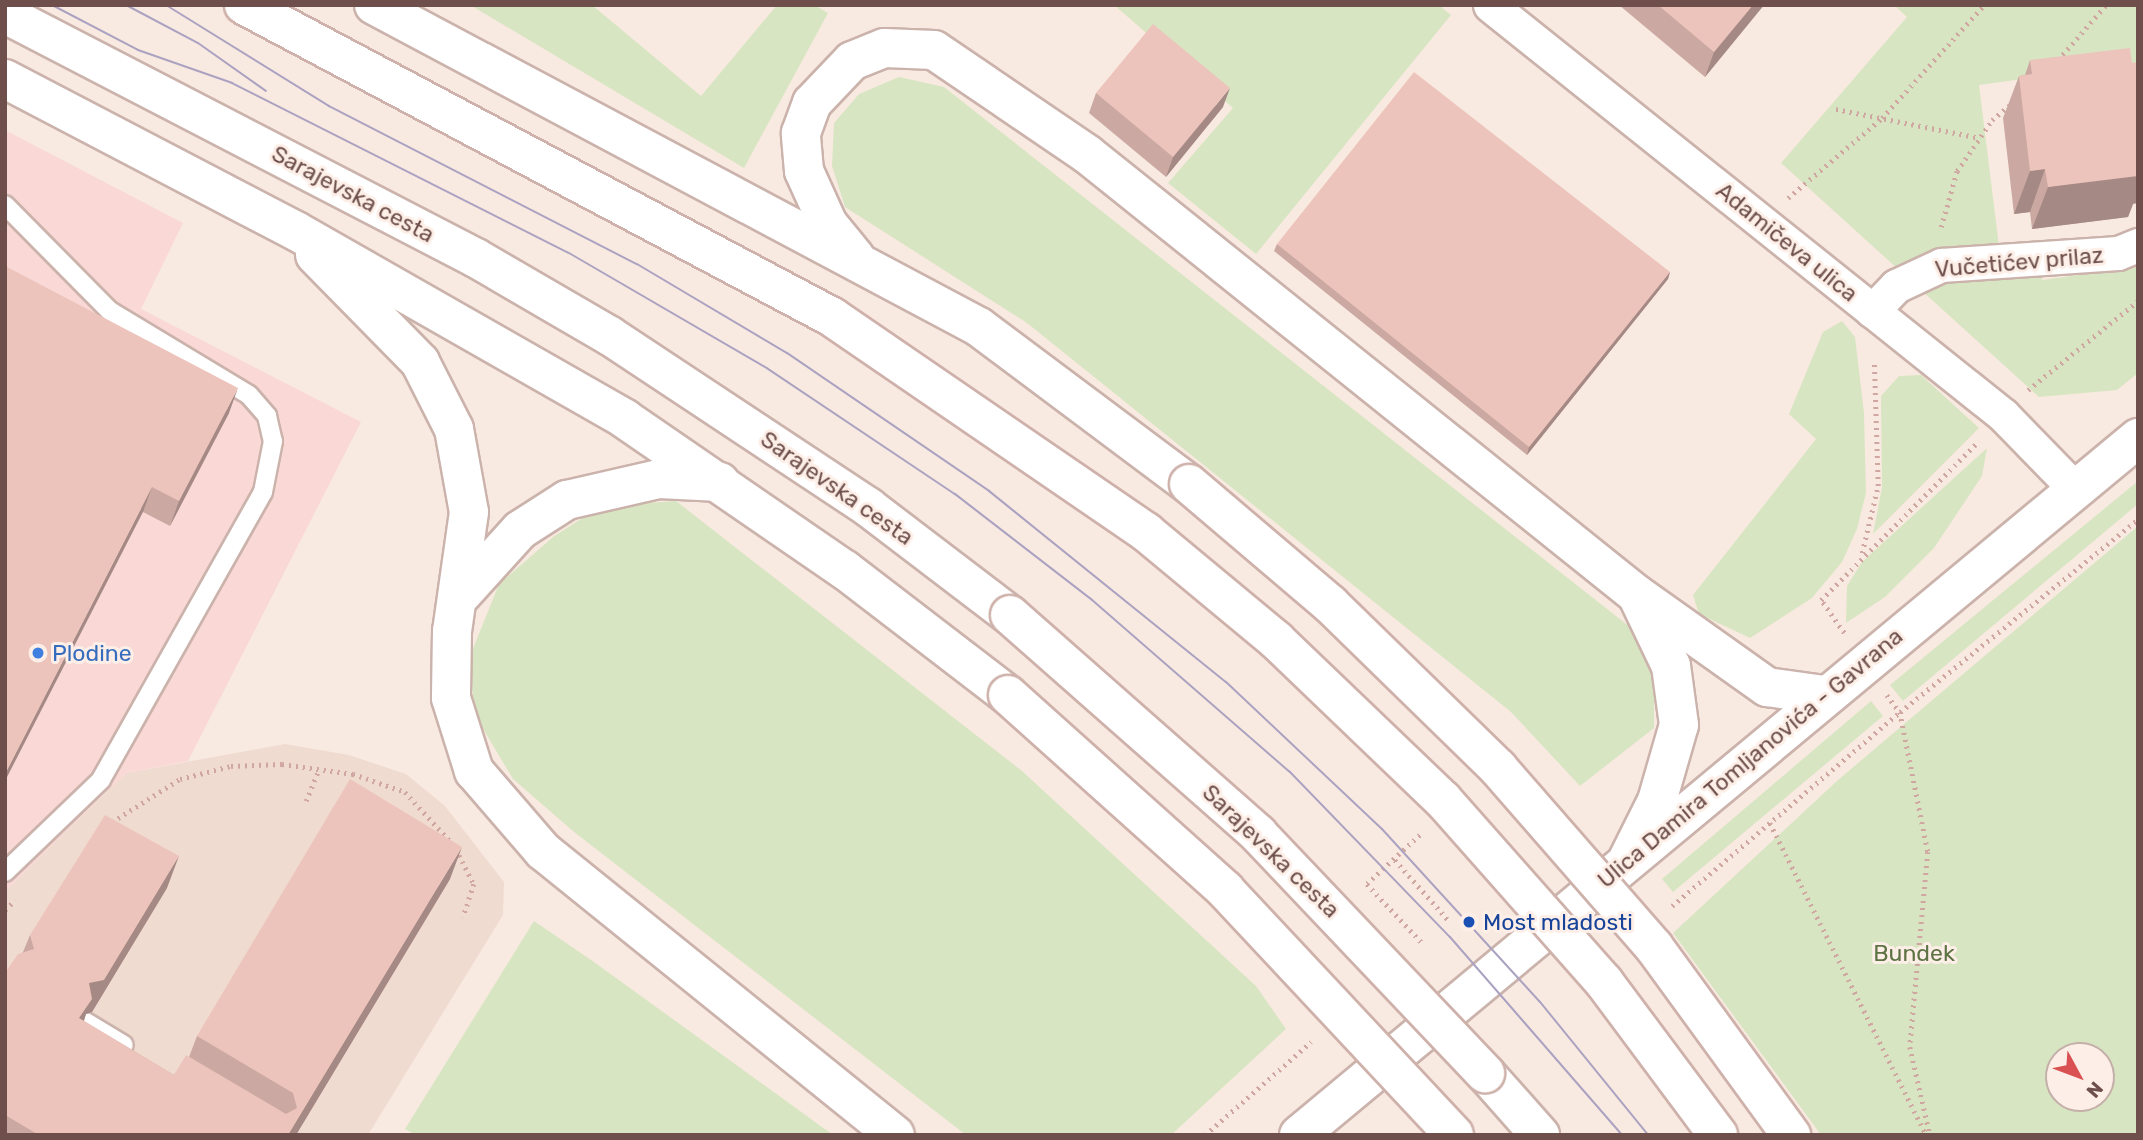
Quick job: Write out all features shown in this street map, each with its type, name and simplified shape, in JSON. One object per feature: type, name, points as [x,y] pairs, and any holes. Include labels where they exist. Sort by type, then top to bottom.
[{"type":"main road","points":[[244,5],[832,317],[1146,532],[1276,639],[1443,800],[1604,982],[1718,1135]]},
{"type":"main road","points":[[374,5],[855,257],[990,335],[1189,484],[1351,623],[1498,768],[1654,947],[1791,1135]]},
{"type":"main road","name":"Sarajevska cesta","points":[[5,14],[476,258],[610,336],[867,507],[1010,615],[1258,834],[1540,1135]]},
{"type":"main road","points":[[855,257],[828,224],[804,171],[801,133],[813,103],[852,61],[885,48],[934,50],[1087,154],[1636,594],[1767,687],[1824,695]]},
{"type":"main road","points":[[5,79],[296,231],[471,327],[721,482],[1008,695],[1235,899],[1454,1135]]},
{"type":"main road","points":[[296,231],[395,332],[439,393],[466,479],[462,594],[452,631],[451,698],[474,771],[490,794],[543,851],[895,1135]]},
{"type":"main road","name":"Ulica Damira Tomljanovića - Gavrana","points":[[1299,1135],[1824,695],[2138,438]]},
{"type":"main road","points":[[462,594],[520,530],[567,500],[649,480],[721,482]]},
{"type":"main road","points":[[1628,859],[1657,802],[1679,725],[1671,666],[1636,594]]},
{"type":"street","name":"Adamičeva ulica","points":[[1490,5],[2003,415],[2075,489]]},
{"type":"street","name":"Vučetićev prilaz","points":[[1872,311],[1919,271],[1941,265],[2118,253],[2138,244]]},
{"type":"lane","points":[[5,205],[110,311],[248,395],[267,416],[273,441],[263,492],[101,779],[5,872]]},
{"type":"lane","points":[[86,1022],[138,1054]]},
{"type":"path","points":[[1758,219],[1882,118],[1984,5]]},
{"type":"path","points":[[2048,72],[2106,5]]},
{"type":"path","points":[[1938,237],[1958,171],[1980,138],[2021,96]]},
{"type":"path","points":[[1836,109],[1980,138]]},
{"type":"path","points":[[2019,397],[2138,301]]},
{"type":"path","points":[[1861,555],[1878,486],[1872,311]]},
{"type":"path","points":[[1839,626],[1821,600],[1861,555],[1985,434]]},
{"type":"path","points":[[1669,909],[1900,712],[2138,519]]},
{"type":"path","points":[[1884,691],[1900,712],[1928,852],[1910,1046],[1928,1135]]},
{"type":"path","points":[[103,829],[180,779],[231,766],[319,768],[383,782],[425,807],[470,868],[472,902],[463,917]]},
{"type":"path","points":[[306,801],[319,768]]},
{"type":"path","points":[[1770,823],[1928,1135]]},
{"type":"path","points":[[1424,945],[1367,884],[1421,834],[1425,839]]},
{"type":"path","points":[[1395,860],[1450,922]]},
{"type":"path","points":[[5,909],[21,894]]},
{"type":"path","points":[[1205,1135],[1315,1039]]},
{"type":"shaded area","points":[[5,130],[183,223],[141,309],[361,422],[188,761],[126,773],[5,891]]},
{"type":"shaded area","points":[[285,744],[349,755],[406,774],[445,806],[504,882],[503,915],[368,1135],[5,1135],[5,891],[126,773]]},
{"type":"green space","points":[[470,5],[592,5],[701,96],[777,5],[814,5],[828,13],[744,168]]},
{"type":"green space","points":[[1114,5],[1439,5],[1451,15],[1256,254],[1168,183],[1233,108]]},
{"type":"green space","points":[[1894,5],[2138,5],[2138,63],[1979,85],[1999,246],[2037,241],[2042,280],[2138,267],[2138,373],[2117,390],[2039,397],[1781,163],[1907,17]]},
{"type":"green space","points":[[899,77],[944,87],[1635,631],[1654,676],[1654,728],[1580,786],[1511,712],[1027,323],[845,207],[832,166],[834,123],[859,94]]},
{"type":"green space","points":[[1842,321],[1855,337],[1864,413],[1866,493],[1857,529],[1842,562],[1812,598],[1750,638],[1699,614],[1693,595],[1816,439],[1789,414],[1823,332]]},
{"type":"green space","points":[[1921,375],[1979,428],[1873,534],[1882,487],[1881,396],[1899,376]]},
{"type":"green space","points":[[1987,448],[1982,476],[1934,548],[1885,597],[1846,623],[1847,586],[1862,562]]},
{"type":"green space","points":[[2138,481],[2138,504],[1903,701],[1890,685]]},
{"type":"green space","points":[[676,501],[1022,771],[1256,986],[1286,1029],[1171,1135],[966,1135],[574,832],[513,779],[476,717],[468,661],[499,584],[553,537],[601,506]]},
{"type":"green space","name":"Bundek","points":[[2138,526],[2138,1135],[1821,1135],[1673,933],[1838,780]]},
{"type":"green space","points":[[1871,701],[1883,716],[1673,892],[1662,879]]},
{"type":"green space","points":[[534,921],[833,1135],[416,1135],[405,1129]]},
{"type":"building","points":[[1658,5],[1753,5],[1714,52]]},
{"type":"building","points":[[1153,24],[1230,88],[1173,157],[1096,93]]},
{"type":"building","points":[[2130,48],[2132,63],[2138,62],[2138,176],[2048,187],[2045,169],[2030,171],[2019,76],[2032,74],[2030,60]]},
{"type":"building","points":[[1414,72],[1670,272],[1529,447],[1277,244]]},
{"type":"building","name":"Plodine","points":[[5,266],[238,388],[179,501],[152,487],[5,774]]},
{"type":"building","points":[[350,779],[462,847],[288,1135],[39,1135],[5,1115],[5,973],[18,954],[34,949],[30,935],[105,815],[179,856],[104,980],[89,983],[92,999],[79,1018],[174,1075],[186,1055],[286,1114],[297,1108],[293,1093],[197,1036]]},
{"type":"tram line","points":[[52,5],[138,50],[232,83],[569,253],[768,369],[955,494],[1092,600],[1289,771],[1450,937],[1622,1135]]},
{"type":"tram line","points":[[126,5],[198,43],[266,91]]},
{"type":"tram line","points":[[166,5],[329,106],[637,264],[787,353],[989,491],[1226,682],[1382,829],[1540,1002],[1648,1135]]},
{"type":"place","name":"Plodine","points":[[38,653]]},
{"type":"place","name":"Most mladosti","points":[[1469,922]]}]
